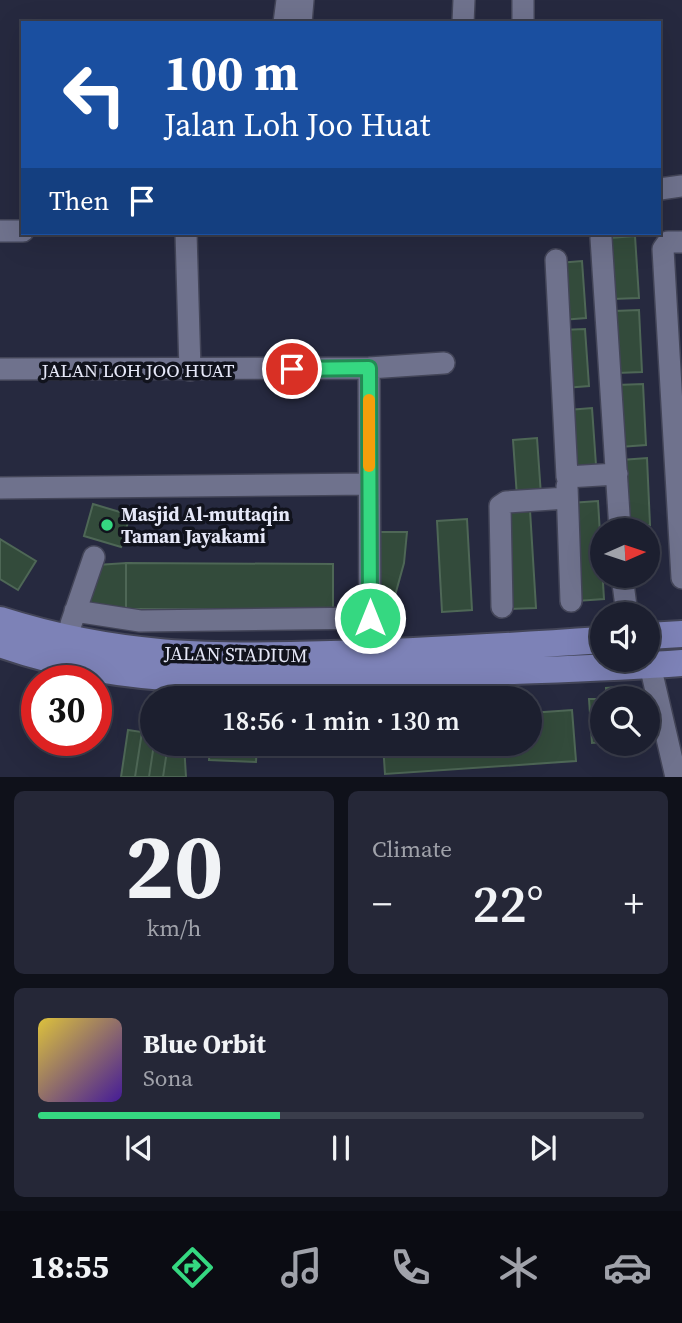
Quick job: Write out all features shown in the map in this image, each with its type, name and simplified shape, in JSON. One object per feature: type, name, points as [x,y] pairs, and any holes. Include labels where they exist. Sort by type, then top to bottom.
[{"type":"main road","name":"JALAN STADIUM","points":[[0,620],[67,639],[140,652],[209,657],[370,653],[590,641]]},
{"type":"main road","points":[[660,635],[682,634]]},
{"type":"main road","name":"JALAN STADIUM","points":[[0,645],[37,658],[132,676],[383,677],[590,668]]},
{"type":"main road","name":"JALAN STADIUM","points":[[660,664],[682,663]]},
{"type":"street","points":[[284,21],[287,0]]},
{"type":"street","points":[[301,21],[303,0]]},
{"type":"street","points":[[463,21],[464,0]]},
{"type":"street","points":[[523,0],[523,21]]},
{"type":"street","points":[[661,189],[682,186]]},
{"type":"street","points":[[0,231],[21,232]]},
{"type":"street","points":[[186,235],[190,370]]},
{"type":"street","points":[[601,238],[619,518]]},
{"type":"street","points":[[682,242],[668,242],[663,249],[674,287],[682,578]]},
{"type":"street","points":[[556,260],[571,601]]},
{"type":"street","name":"JALAN LOH JOO HUAT","points":[[0,369],[369,368],[444,363]]},
{"type":"street","points":[[369,368],[370,653]]},
{"type":"street","points":[[502,607],[500,506],[506,502],[617,474]]},
{"type":"street","points":[[0,488],[369,484]]},
{"type":"street","points":[[67,639],[94,557]]},
{"type":"street","points":[[75,611],[140,621],[370,618]]},
{"type":"street","points":[[652,672],[676,777]]},
{"type":"building","points":[[635,236],[639,298],[613,299],[610,238]]},
{"type":"building","points":[[582,261],[586,318],[562,320],[558,263]]},
{"type":"building","points":[[639,310],[642,372],[617,373],[614,311]]},
{"type":"building","points":[[585,329],[589,386],[565,388],[561,330]]},
{"type":"building","points":[[643,384],[646,445],[620,447],[617,385]]},
{"type":"building","points":[[592,408],[596,465],[572,467],[568,410]]},
{"type":"building","points":[[537,438],[541,495],[517,497],[513,440]]},
{"type":"building","points":[[647,458],[650,518],[625,518],[621,460]]},
{"type":"building","points":[[598,501],[599,518],[590,518],[590,588],[603,588],[604,599],[577,601],[570,503]]},
{"type":"building","name":"Masjid Al-muttaqin Taman Jayakami","points":[[93,504],[130,515],[121,547],[84,536]]},
{"type":"building","points":[[530,510],[536,608],[509,609],[503,512]]},
{"type":"building","points":[[467,519],[472,610],[442,612],[437,521]]},
{"type":"building","points":[[374,532],[407,532],[404,563],[391,610],[376,611]]},
{"type":"building","points":[[0,539],[36,561],[18,590],[0,579]]},
{"type":"building","points":[[126,563],[126,609],[86,606],[97,565]]},
{"type":"building","points":[[126,563],[333,564],[333,609],[126,609]]},
{"type":"building","points":[[572,710],[576,761],[385,774],[384,756],[542,756],[542,712]]},
{"type":"building","points":[[128,730],[140,732],[135,777],[121,777]]},
{"type":"building","points":[[140,745],[140,756],[152,756],[149,777],[135,777]]},
{"type":"building","points":[[152,756],[166,756],[163,777],[149,777]]},
{"type":"building","points":[[166,756],[185,756],[186,777],[163,777]]},
{"type":"building","points":[[209,756],[256,756],[256,762],[209,760]]},
{"type":"slow traffic","points":[[369,400],[369,466]]},
{"type":"place","name":"Masjid Al-muttaqin Taman Jayakami","points":[[107,525]]},
{"type":"route","points":[[292,369],[369,368],[370,618]]}]
